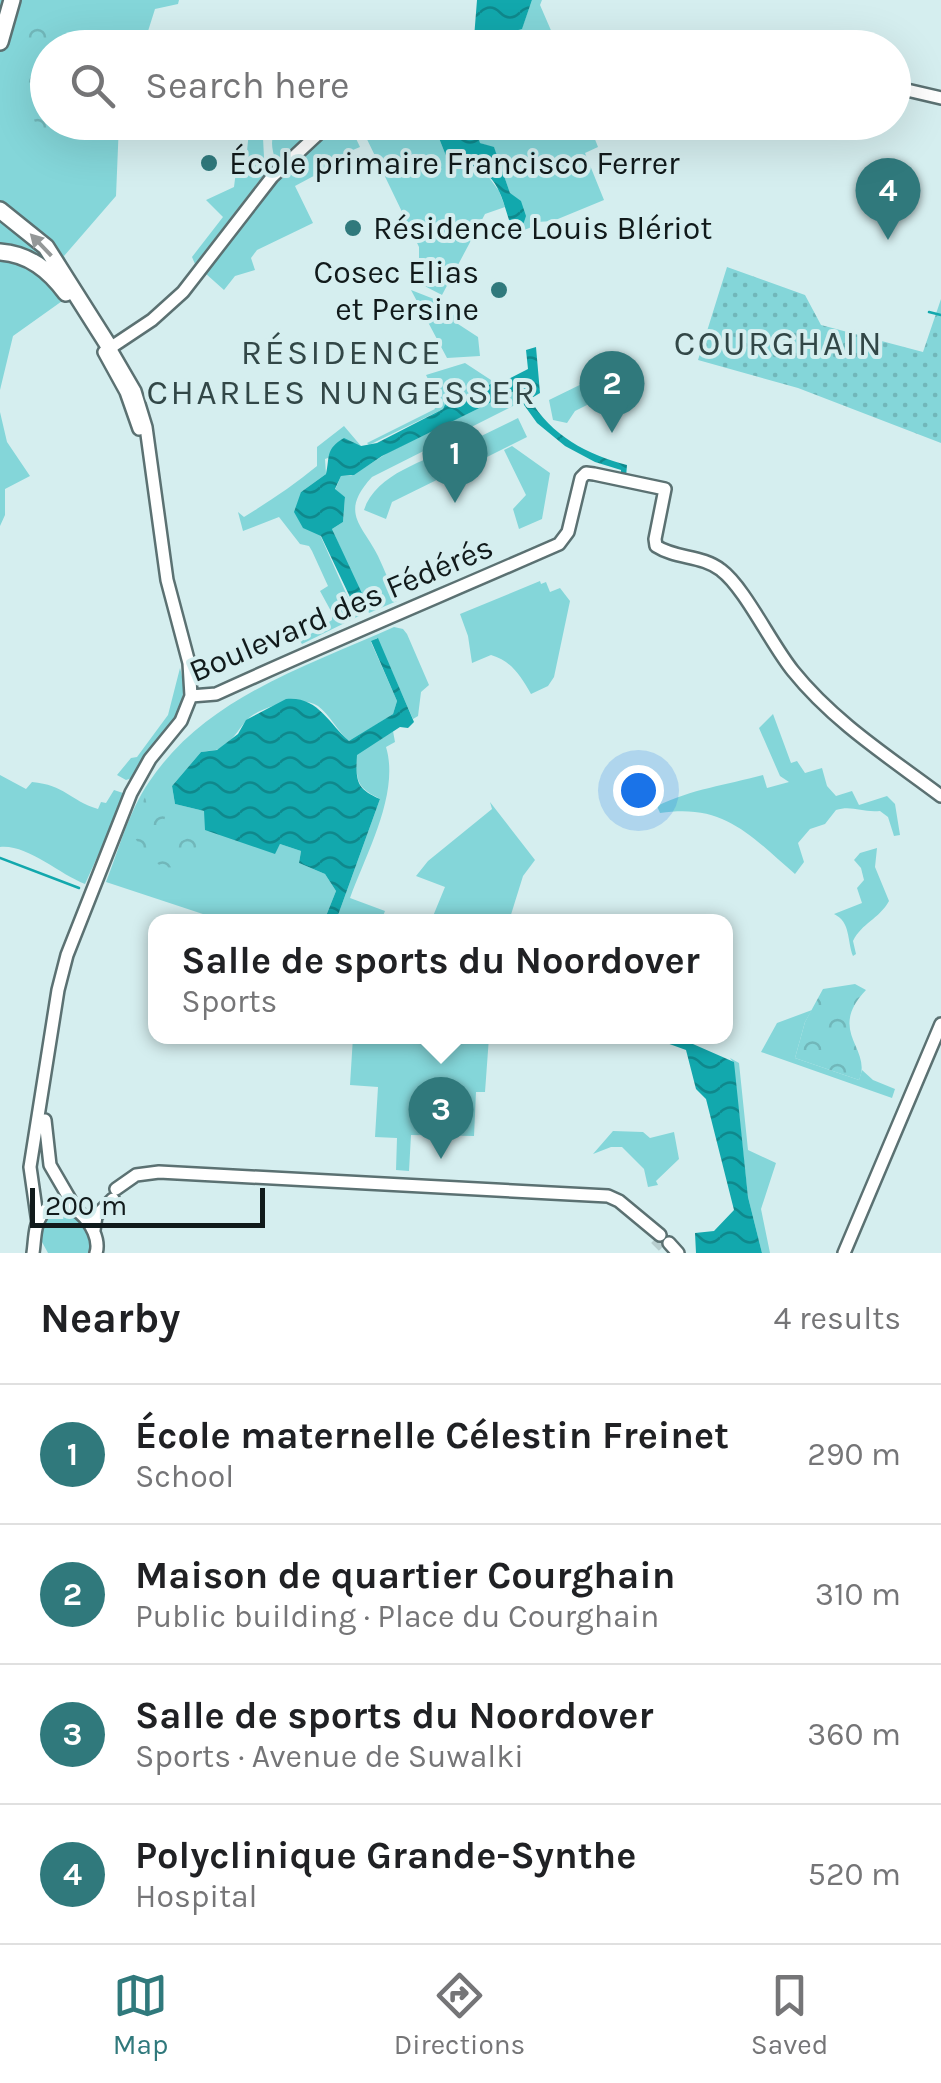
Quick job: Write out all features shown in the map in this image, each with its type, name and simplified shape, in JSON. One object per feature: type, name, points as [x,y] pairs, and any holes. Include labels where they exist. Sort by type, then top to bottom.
[{"type":"highway","points":[[0,42],[10,7]]},
{"type":"highway","points":[[0,51],[10,7]]},
{"type":"highway","points":[[0,210],[44,243],[107,350]]},
{"type":"highway","points":[[0,252],[26,258],[48,272],[107,350]]},
{"type":"street","points":[[911,93],[941,98]]},
{"type":"street","points":[[191,696],[189,664],[167,580],[145,421],[135,392],[107,350],[152,320],[186,288],[272,178],[312,140]]},
{"type":"street","name":"Boulevard des Fédérés","points":[[36,1237],[38,1223],[30,1171],[56,1012],[82,916],[131,793],[154,753],[182,721],[191,696],[216,694],[559,544],[566,538],[584,474],[665,489],[655,544],[667,552],[708,562],[726,574],[786,662],[817,698],[869,743],[941,796]]},
{"type":"street","points":[[844,1253],[941,1024]]},
{"type":"street","name":"Boulevard des Fédérés","points":[[46,1071],[48,1158],[76,1210],[94,1230]]},
{"type":"street","points":[[38,1223],[50,1206],[95,1208],[154,1172],[608,1196],[625,1205],[666,1245]]},
{"type":"street","points":[[96,1253],[96,1216],[115,1194]]},
{"type":"street","points":[[33,1253],[36,1237]]},
{"type":"street","points":[[36,1237],[42,1253]]},
{"type":"green space","points":[[0,0],[179,0],[178,4],[155,9],[148,30],[30,30],[30,140],[118,140],[116,196],[64,256],[79,289],[13,336],[0,390]]},
{"type":"green space","points":[[32,0],[51,0],[50,30],[30,30],[30,104],[27,51]]},
{"type":"green space","points":[[532,0],[542,0],[540,5],[551,30],[516,30],[522,28]]},
{"type":"green space","points":[[248,140],[263,140],[269,168],[195,264],[192,257],[223,217],[206,200],[234,187],[238,155],[247,151]]},
{"type":"green space","points":[[272,140],[304,140],[276,162]]},
{"type":"green space","points":[[321,140],[357,140],[360,147],[336,157],[336,164],[295,186],[313,223],[257,250],[251,258],[255,270],[235,276],[224,290],[205,273],[270,187]]},
{"type":"green space","points":[[367,140],[440,140],[448,161],[485,172],[499,191],[505,207],[485,214],[442,295],[411,279],[419,260],[419,247]]},
{"type":"green space","points":[[479,140],[595,140],[598,147],[585,153],[604,200],[524,230],[524,219],[494,148]]},
{"type":"green space","points":[[727,267],[805,295],[821,325],[923,352],[941,299],[941,443],[798,388],[698,360]]},
{"type":"green space","points":[[411,290],[447,301],[458,324],[478,337],[480,356],[447,358]]},
{"type":"green space","points":[[465,363],[493,384],[471,397],[448,397],[443,409],[367,443],[435,409],[423,384],[429,381],[426,375]]},
{"type":"green space","points":[[594,378],[603,397],[575,411],[567,423],[553,420],[549,400]]},
{"type":"green space","points":[[514,391],[523,401],[372,477],[362,489],[355,509],[357,518],[397,601],[369,613],[332,529],[343,522],[345,497],[335,490],[341,476],[351,476],[389,452]]},
{"type":"green space","points":[[0,412],[7,442],[30,476],[5,489],[5,515],[0,526]]},
{"type":"green space","points":[[518,418],[527,437],[483,459],[473,440]]},
{"type":"green space","points":[[344,426],[361,446],[325,459],[326,474],[301,492],[359,616],[302,644],[300,641],[332,620],[320,591],[328,586],[312,551],[300,544],[279,517],[243,531],[238,512],[244,517],[317,466],[317,447]]},
{"type":"green space","points":[[458,445],[473,474],[469,476],[463,467],[392,502],[386,519],[364,510],[379,486],[391,477]]},
{"type":"green space","points":[[512,446],[550,473],[542,519],[519,529],[513,509],[526,495],[504,450]]},
{"type":"green space","points":[[540,581],[546,582],[550,592],[560,588],[570,601],[554,677],[548,686],[531,694],[505,661],[491,655],[472,663],[460,614]]},
{"type":"green space","points":[[394,627],[407,634],[429,685],[421,692],[418,716],[413,719],[377,638],[371,642],[397,701],[393,714],[349,742],[318,706],[293,702],[273,706],[250,717],[221,748],[201,752],[172,786],[175,804],[204,811],[206,817],[275,853],[280,844],[301,851],[299,863],[325,874],[336,891],[327,914],[203,914],[106,882],[142,793],[172,753],[228,706],[292,671]]},
{"type":"green space","points":[[180,668],[183,685],[178,714],[162,740],[132,778],[126,780],[117,775],[131,758],[137,757],[168,715]]},
{"type":"green space","points":[[773,714],[791,763],[797,761],[805,773],[822,768],[827,786],[836,796],[852,791],[859,805],[887,796],[895,804],[900,835],[894,836],[888,817],[880,811],[836,810],[825,824],[810,829],[798,843],[804,862],[795,874],[735,825],[702,813],[660,813],[657,806],[683,795],[763,775],[767,788],[789,782],[780,776],[759,728]]},
{"type":"green space","points":[[393,731],[395,742],[386,747],[389,784],[385,803],[350,898],[385,911],[384,914],[338,914],[380,799],[359,782],[357,754]]},
{"type":"green space","points":[[0,775],[26,789],[32,782],[52,786],[98,809],[114,790],[123,793],[85,884],[21,850],[0,847]]},
{"type":"green space","points":[[160,793],[168,802],[164,822],[171,838],[179,842],[186,839],[188,822],[194,815],[201,819],[202,840],[192,852],[189,866],[162,868],[130,829],[146,795]]},
{"type":"green space","points":[[490,802],[535,860],[523,876],[511,914],[434,914],[445,887],[416,876],[428,861],[492,809]]},
{"type":"green space","points":[[877,848],[875,867],[889,901],[853,941],[853,956],[846,927],[834,914],[862,903],[857,888],[864,880],[854,860],[860,853]]},
{"type":"green space","points":[[855,984],[866,990],[850,1017],[862,1069],[859,1080],[795,1058],[805,1022],[823,989]]},
{"type":"green space","points":[[812,1010],[795,1058],[859,1080],[862,1070],[873,1080],[895,1089],[892,1098],[761,1052],[777,1023]]},
{"type":"green space","points":[[353,1044],[488,1044],[485,1092],[476,1092],[474,1136],[411,1135],[409,1171],[396,1170],[397,1138],[375,1137],[378,1087],[350,1085]]},
{"type":"green space","points":[[730,1058],[739,1063],[748,1150],[776,1163],[761,1209],[770,1253],[762,1253],[748,1197]]},
{"type":"green space","points":[[613,1131],[643,1132],[650,1138],[674,1132],[679,1159],[656,1181],[658,1185],[648,1187],[644,1169],[622,1147],[593,1154]]},
{"type":"green space","points":[[56,1208],[82,1224],[92,1253],[48,1253],[42,1242],[43,1221]]},
{"type":"water","points":[[477,0],[532,0],[522,29],[475,30]]},
{"type":"water","points":[[440,140],[479,140],[494,147],[510,193],[521,201],[526,216],[525,232],[520,233],[517,224],[509,220],[502,197],[485,173],[448,161]]},
{"type":"water","points":[[536,347],[540,393],[530,399],[538,412],[571,442],[627,465],[626,477],[621,476],[621,470],[565,446],[537,423],[514,391],[382,456],[354,475],[341,476],[335,489],[345,497],[343,522],[332,529],[366,602],[367,612],[359,616],[321,536],[303,528],[294,512],[301,492],[326,474],[331,450],[344,438],[361,446],[377,443],[443,409],[451,391],[471,396],[528,369],[526,350]]},
{"type":"water","points":[[378,638],[414,722],[357,755],[359,782],[380,799],[338,914],[327,914],[336,891],[325,874],[299,863],[301,851],[280,844],[275,854],[205,830],[204,811],[175,804],[172,786],[201,752],[217,750],[238,734],[246,720],[286,699],[314,706],[349,741],[393,714],[397,701],[371,641]]},
{"type":"water","points":[[669,1044],[693,1044],[734,1062],[748,1197],[762,1253],[696,1253],[695,1233],[714,1231],[734,1210],[706,1099],[696,1089],[686,1050]]},
{"type":"waterway","points":[[929,312],[941,315]]},
{"type":"waterway","points":[[0,858],[79,888]]},
{"type":"tunnel","points":[[655,1239],[664,1248]]},
{"type":"place","name":"École primaire Francisco Ferrer","points":[[209,163]]},
{"type":"place","name":"Résidence Louis Blériot","points":[[353,228]]},
{"type":"place","name":"Polyclinique Grande-Synthe","points":[[888,240]]},
{"type":"place","name":"Cosec Elias et Persine","points":[[499,290]]},
{"type":"place","name":"Maison de quartier Courghain","points":[[612,433]]},
{"type":"place","name":"École maternelle Célestin Freinet","points":[[455,503]]},
{"type":"place","name":"Salle de sports du Noordover","points":[[441,1159]]},
{"type":"district","name":"COURGHAIN","points":[[779,343]]},
{"type":"district","name":"RÉSIDENCE CHARLES NUNGESSER","points":[[342,372]]}]
